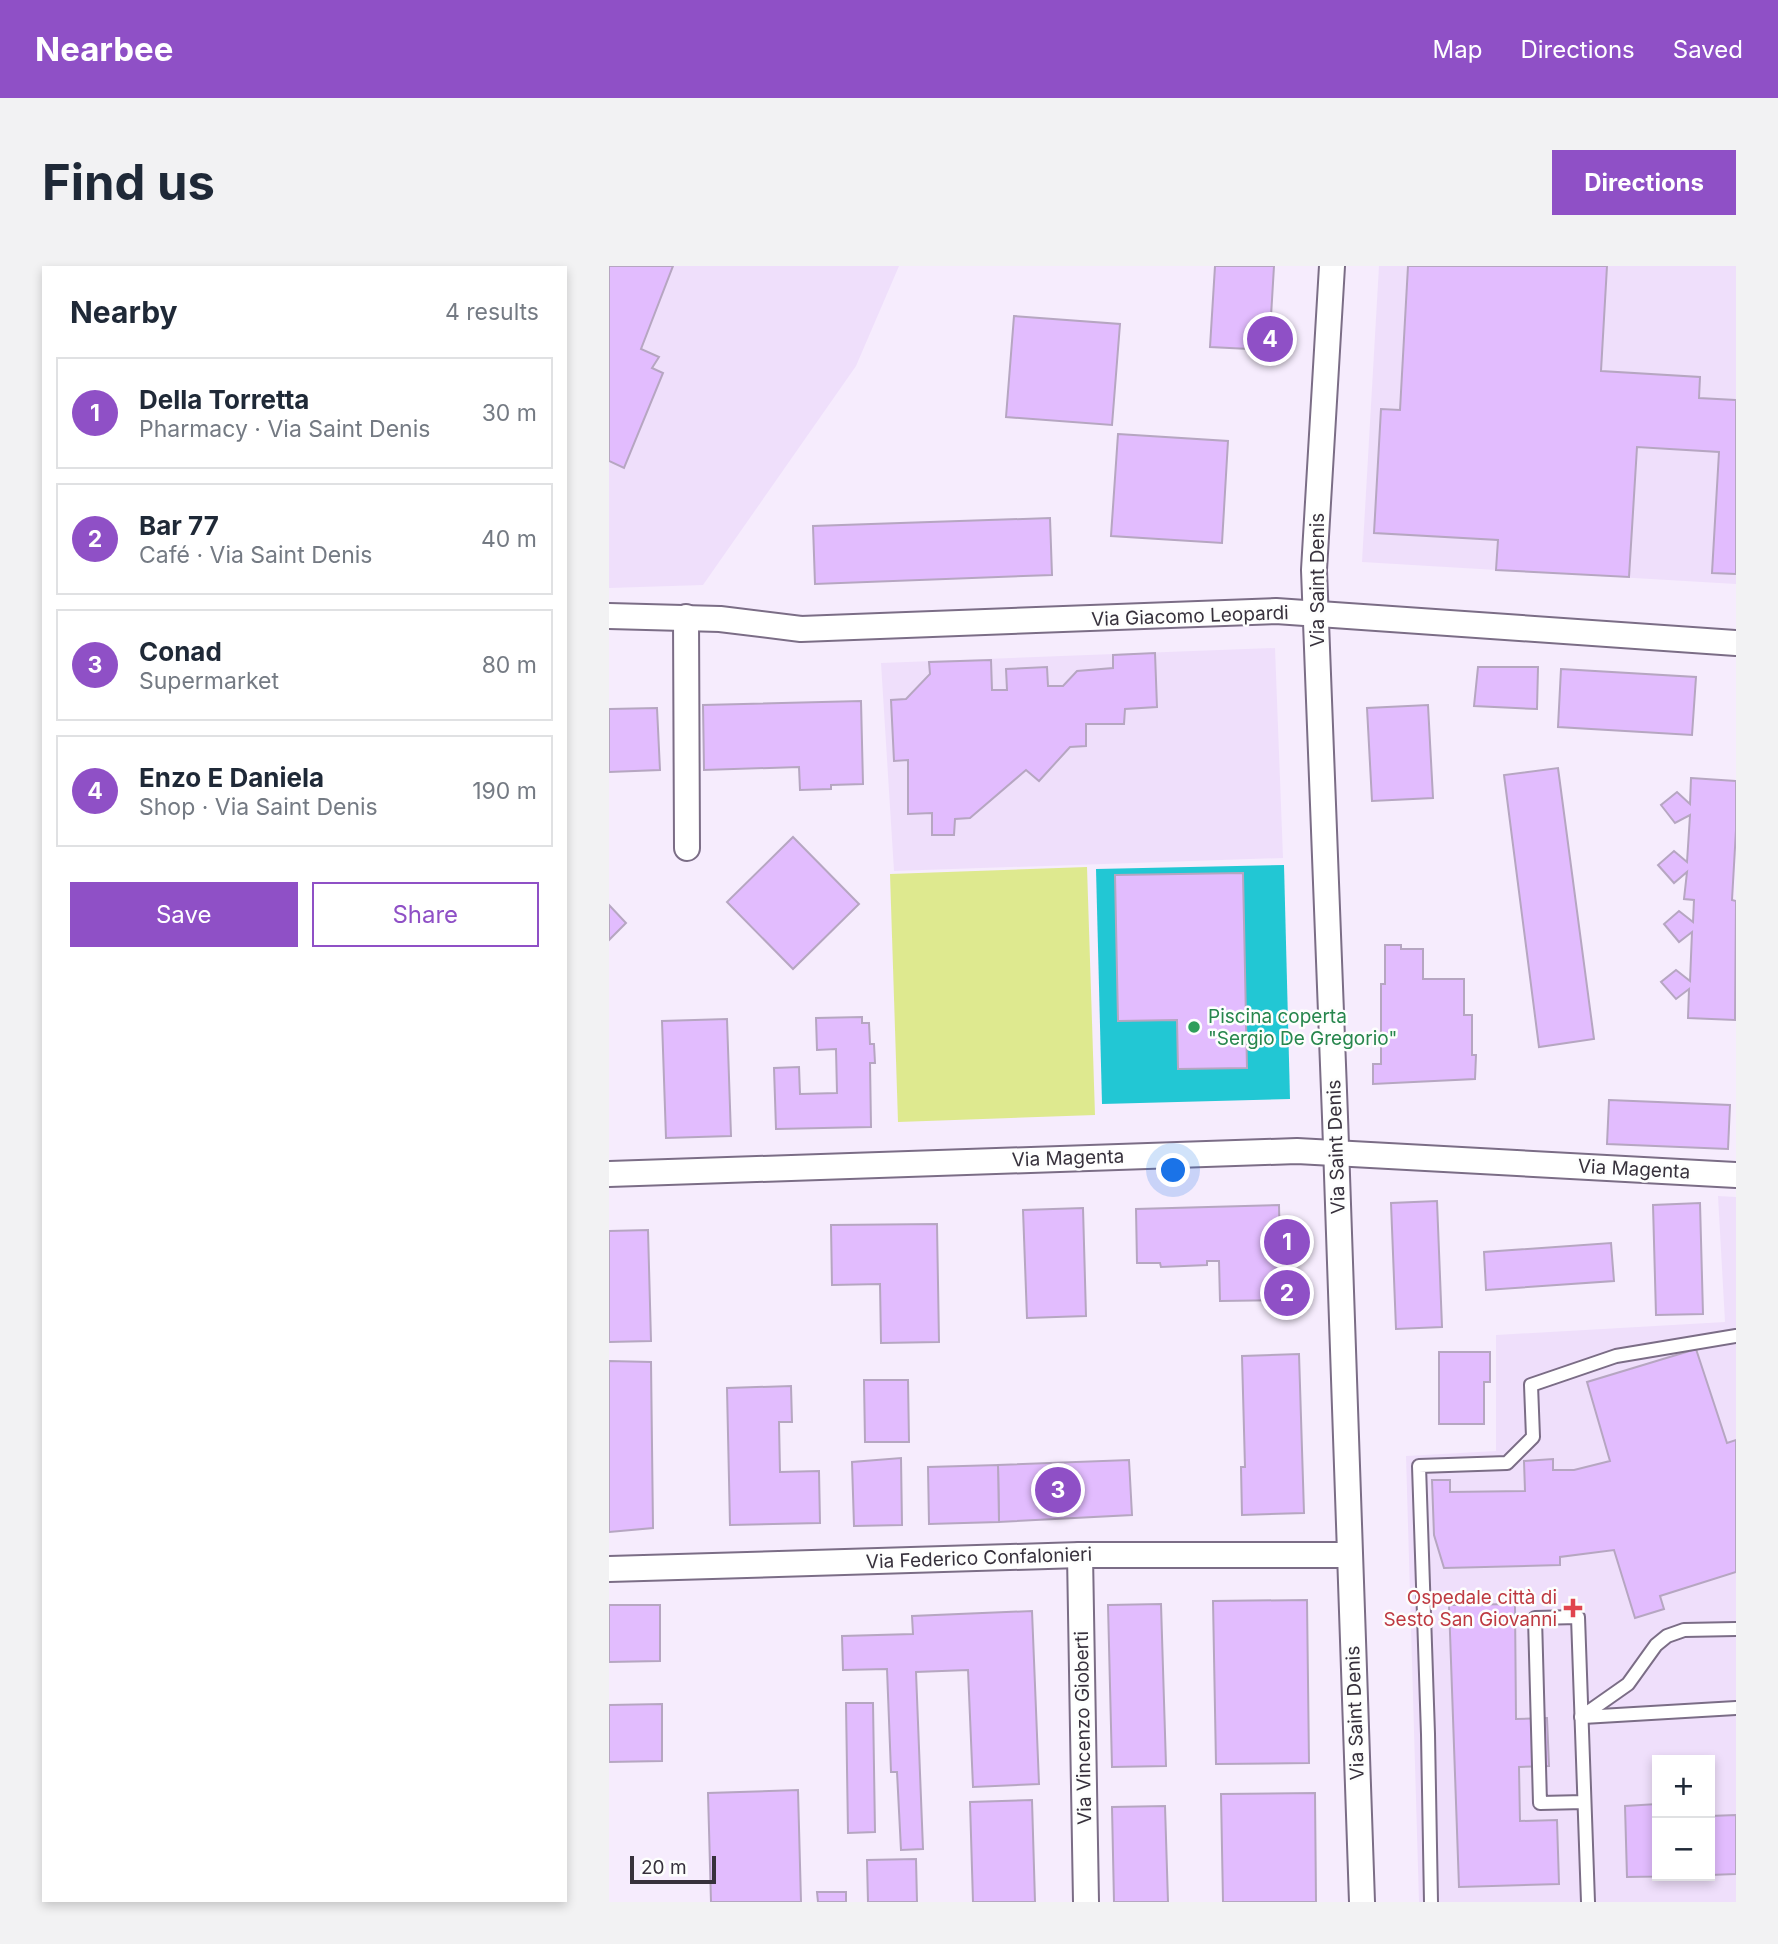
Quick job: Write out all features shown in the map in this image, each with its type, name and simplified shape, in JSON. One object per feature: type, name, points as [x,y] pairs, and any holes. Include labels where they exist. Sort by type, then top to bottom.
[{"type":"street","name":"Via Saint Denis","points":[[1332,266],[1314,570],[1362,1902]]},
{"type":"street","name":"Via Giacomo Leopardi","points":[[609,616],[720,618],[801,629],[1276,611],[1736,643]]},
{"type":"street","points":[[676,617],[687,848]]},
{"type":"street","name":"Via Magenta","points":[[609,1174],[1283,1151],[1736,1175]]},
{"type":"street","name":"Via Federico Confalonieri","points":[[609,1569],[1080,1555],[1349,1555]]},
{"type":"street","name":"Via Vincenzo Gioberti","points":[[1080,1555],[1086,1902]]},
{"type":"lane","points":[[1430,1902],[1419,1466],[1507,1463],[1534,1437],[1531,1385],[1616,1356],[1736,1336]]},
{"type":"lane","points":[[1584,1802],[1540,1803],[1535,1618],[1578,1617],[1588,1902]]},
{"type":"lane","points":[[1581,1717],[1628,1684],[1655,1645],[1667,1636],[1685,1630],[1736,1629]]},
{"type":"lane","points":[[1581,1717],[1736,1708]]},
{"type":"shaded area","points":[[609,266],[899,266],[856,366],[703,585],[609,588]]},
{"type":"shaded area","points":[[1379,266],[1736,266],[1736,584],[1362,562]]},
{"type":"shaded area","points":[[1275,648],[1283,858],[894,871],[881,663]]},
{"type":"shaded area","name":"Ospedale città di Sesto San Giovanni","points":[[1718,1196],[1736,1197],[1736,1902],[1419,1902],[1406,1456],[1496,1451],[1496,1335],[1725,1322]]},
{"type":"green space","points":[[1087,867],[1095,1115],[898,1122],[890,874]]},
{"type":"water","name":"Piscina coperta \"Sergio De Gregorio\"","points":[[1284,865],[1290,1099],[1102,1104],[1096,869]]},
{"type":"building","points":[[609,266],[673,266],[641,349],[659,357],[652,368],[663,373],[624,468],[609,461]]},
{"type":"building","points":[[1215,266],[1274,266],[1269,350],[1210,347]]},
{"type":"building","points":[[1408,266],[1607,266],[1601,371],[1700,377],[1699,398],[1736,400],[1736,574],[1712,573],[1719,452],[1637,447],[1629,577],[1496,570],[1498,540],[1374,533],[1381,409],[1400,410]]},
{"type":"building","points":[[1014,316],[1120,324],[1112,425],[1006,417]]},
{"type":"building","points":[[1118,434],[1228,441],[1222,543],[1111,536]]},
{"type":"building","points":[[1050,518],[1052,575],[815,584],[813,526]]},
{"type":"building","points":[[1155,653],[1157,707],[1125,709],[1124,724],[1086,724],[1086,746],[1070,747],[1039,781],[1026,770],[970,818],[955,819],[954,835],[932,835],[932,813],[908,814],[908,760],[894,761],[891,700],[906,699],[930,674],[929,662],[991,660],[992,690],[1007,690],[1006,669],[1047,667],[1048,686],[1063,686],[1077,671],[1113,668],[1113,655]]},
{"type":"building","points":[[1478,667],[1538,667],[1537,709],[1474,706]]},
{"type":"building","points":[[1561,669],[1696,677],[1692,735],[1558,727]]},
{"type":"building","points":[[861,701],[863,784],[800,790],[799,767],[704,770],[703,705]]},
{"type":"building","points":[[1428,705],[1433,798],[1372,801],[1367,708]]},
{"type":"building","points":[[657,708],[660,770],[609,772],[609,709]]},
{"type":"building","points":[[1558,768],[1594,1039],[1539,1047],[1504,775]]},
{"type":"building","points":[[1691,778],[1736,781],[1732,900],[1736,901],[1735,1020],[1688,1018],[1689,989],[1676,999],[1661,982],[1676,970],[1690,981],[1692,932],[1679,942],[1664,924],[1679,911],[1693,922],[1694,900],[1684,899],[1687,872],[1674,883],[1658,865],[1674,851],[1687,862],[1690,815],[1675,823],[1661,805],[1677,792],[1690,804]]},
{"type":"building","points":[[793,837],[859,904],[793,969],[727,902]]},
{"type":"building","points":[[1243,873],[1247,1068],[1178,1069],[1177,1020],[1118,1021],[1115,875]]},
{"type":"building","points":[[609,905],[626,923],[609,940]]},
{"type":"building","points":[[1385,945],[1401,945],[1401,949],[1423,949],[1423,979],[1464,979],[1464,1015],[1472,1015],[1472,1055],[1476,1055],[1475,1079],[1373,1084],[1373,1064],[1381,1064],[1381,984],[1385,984]]},
{"type":"building","points":[[862,1017],[862,1023],[869,1023],[870,1044],[874,1044],[875,1063],[870,1063],[871,1127],[776,1129],[774,1068],[799,1067],[800,1094],[837,1093],[836,1049],[817,1050],[816,1018]]},
{"type":"building","points":[[727,1019],[731,1136],[666,1138],[662,1021]]},
{"type":"building","points":[[1609,1100],[1730,1105],[1728,1149],[1607,1144]]},
{"type":"building","points":[[1437,1201],[1442,1327],[1396,1329],[1391,1203]]},
{"type":"building","points":[[1700,1203],[1703,1314],[1656,1315],[1653,1205]]},
{"type":"building","points":[[1279,1205],[1281,1300],[1220,1301],[1219,1261],[1207,1261],[1207,1265],[1161,1267],[1160,1263],[1137,1263],[1136,1209]]},
{"type":"building","points":[[1083,1208],[1086,1316],[1027,1318],[1023,1210]]},
{"type":"building","points":[[937,1224],[939,1342],[881,1343],[880,1284],[832,1285],[831,1225]]},
{"type":"building","points":[[648,1230],[651,1341],[609,1342],[609,1231]]},
{"type":"building","points":[[1611,1243],[1614,1281],[1486,1290],[1484,1252]]},
{"type":"building","points":[[1696,1349],[1727,1443],[1736,1440],[1736,1572],[1660,1596],[1664,1609],[1635,1618],[1614,1550],[1560,1557],[1560,1565],[1444,1568],[1434,1535],[1432,1480],[1450,1480],[1450,1492],[1525,1491],[1524,1461],[1553,1459],[1553,1470],[1574,1470],[1610,1461],[1587,1382]]},
{"type":"building","points":[[1439,1352],[1490,1352],[1490,1382],[1484,1382],[1484,1424],[1439,1424]]},
{"type":"building","points":[[1299,1354],[1304,1513],[1242,1515],[1241,1467],[1245,1467],[1242,1356]]},
{"type":"building","points":[[609,1361],[651,1362],[653,1528],[609,1532]]},
{"type":"building","points":[[864,1380],[908,1380],[909,1442],[865,1442]]},
{"type":"building","points":[[791,1386],[792,1422],[779,1422],[780,1472],[819,1471],[820,1523],[730,1525],[727,1388]]},
{"type":"building","points":[[901,1458],[902,1525],[854,1526],[852,1462]]},
{"type":"building","points":[[1129,1460],[1132,1515],[999,1522],[998,1465]]},
{"type":"building","points":[[998,1465],[999,1522],[929,1524],[928,1467]]},
{"type":"building","points":[[1307,1600],[1309,1763],[1216,1764],[1213,1601]]},
{"type":"building","points":[[1161,1604],[1166,1766],[1112,1767],[1108,1605]]},
{"type":"building","points":[[1515,1604],[1516,1719],[1547,1718],[1549,1766],[1519,1767],[1520,1821],[1557,1820],[1559,1884],[1459,1887],[1449,1605]]},
{"type":"building","points":[[609,1605],[660,1605],[660,1661],[609,1662]]},
{"type":"building","points":[[1032,1611],[1039,1784],[973,1787],[968,1670],[916,1672],[923,1849],[901,1850],[897,1772],[891,1772],[887,1669],[843,1670],[842,1636],[913,1634],[912,1616]]},
{"type":"building","points":[[846,1703],[873,1703],[875,1832],[848,1833]]},
{"type":"building","points":[[662,1704],[662,1761],[609,1762],[609,1705]]},
{"type":"building","points":[[798,1790],[801,1902],[711,1902],[708,1793]]},
{"type":"building","points":[[1315,1793],[1316,1902],[1223,1902],[1221,1794]]},
{"type":"building","points":[[1032,1800],[1035,1902],[973,1902],[970,1802]]},
{"type":"building","points":[[1652,1804],[1652,1877],[1627,1877],[1625,1806]]},
{"type":"building","points":[[1165,1806],[1168,1902],[1114,1902],[1112,1807]]},
{"type":"building","points":[[1736,1815],[1736,1874],[1715,1875],[1715,1816]]},
{"type":"building","points":[[916,1859],[917,1902],[868,1902],[867,1860]]},
{"type":"building","points":[[817,1892],[846,1892],[846,1902],[818,1902]]},
{"type":"place","name":"Enzo E Daniela","points":[[1270,339]]},
{"type":"place","name":"Piscina coperta \"Sergio De Gregorio\"","points":[[1194,1027]]},
{"type":"place","name":"Della Torretta","points":[[1287,1242]]},
{"type":"place","name":"Bar 77","points":[[1287,1293]]},
{"type":"place","name":"Conad","points":[[1058,1490]]},
{"type":"place","name":"Ospedale città di Sesto San Giovanni","points":[[1573,1608]]}]
